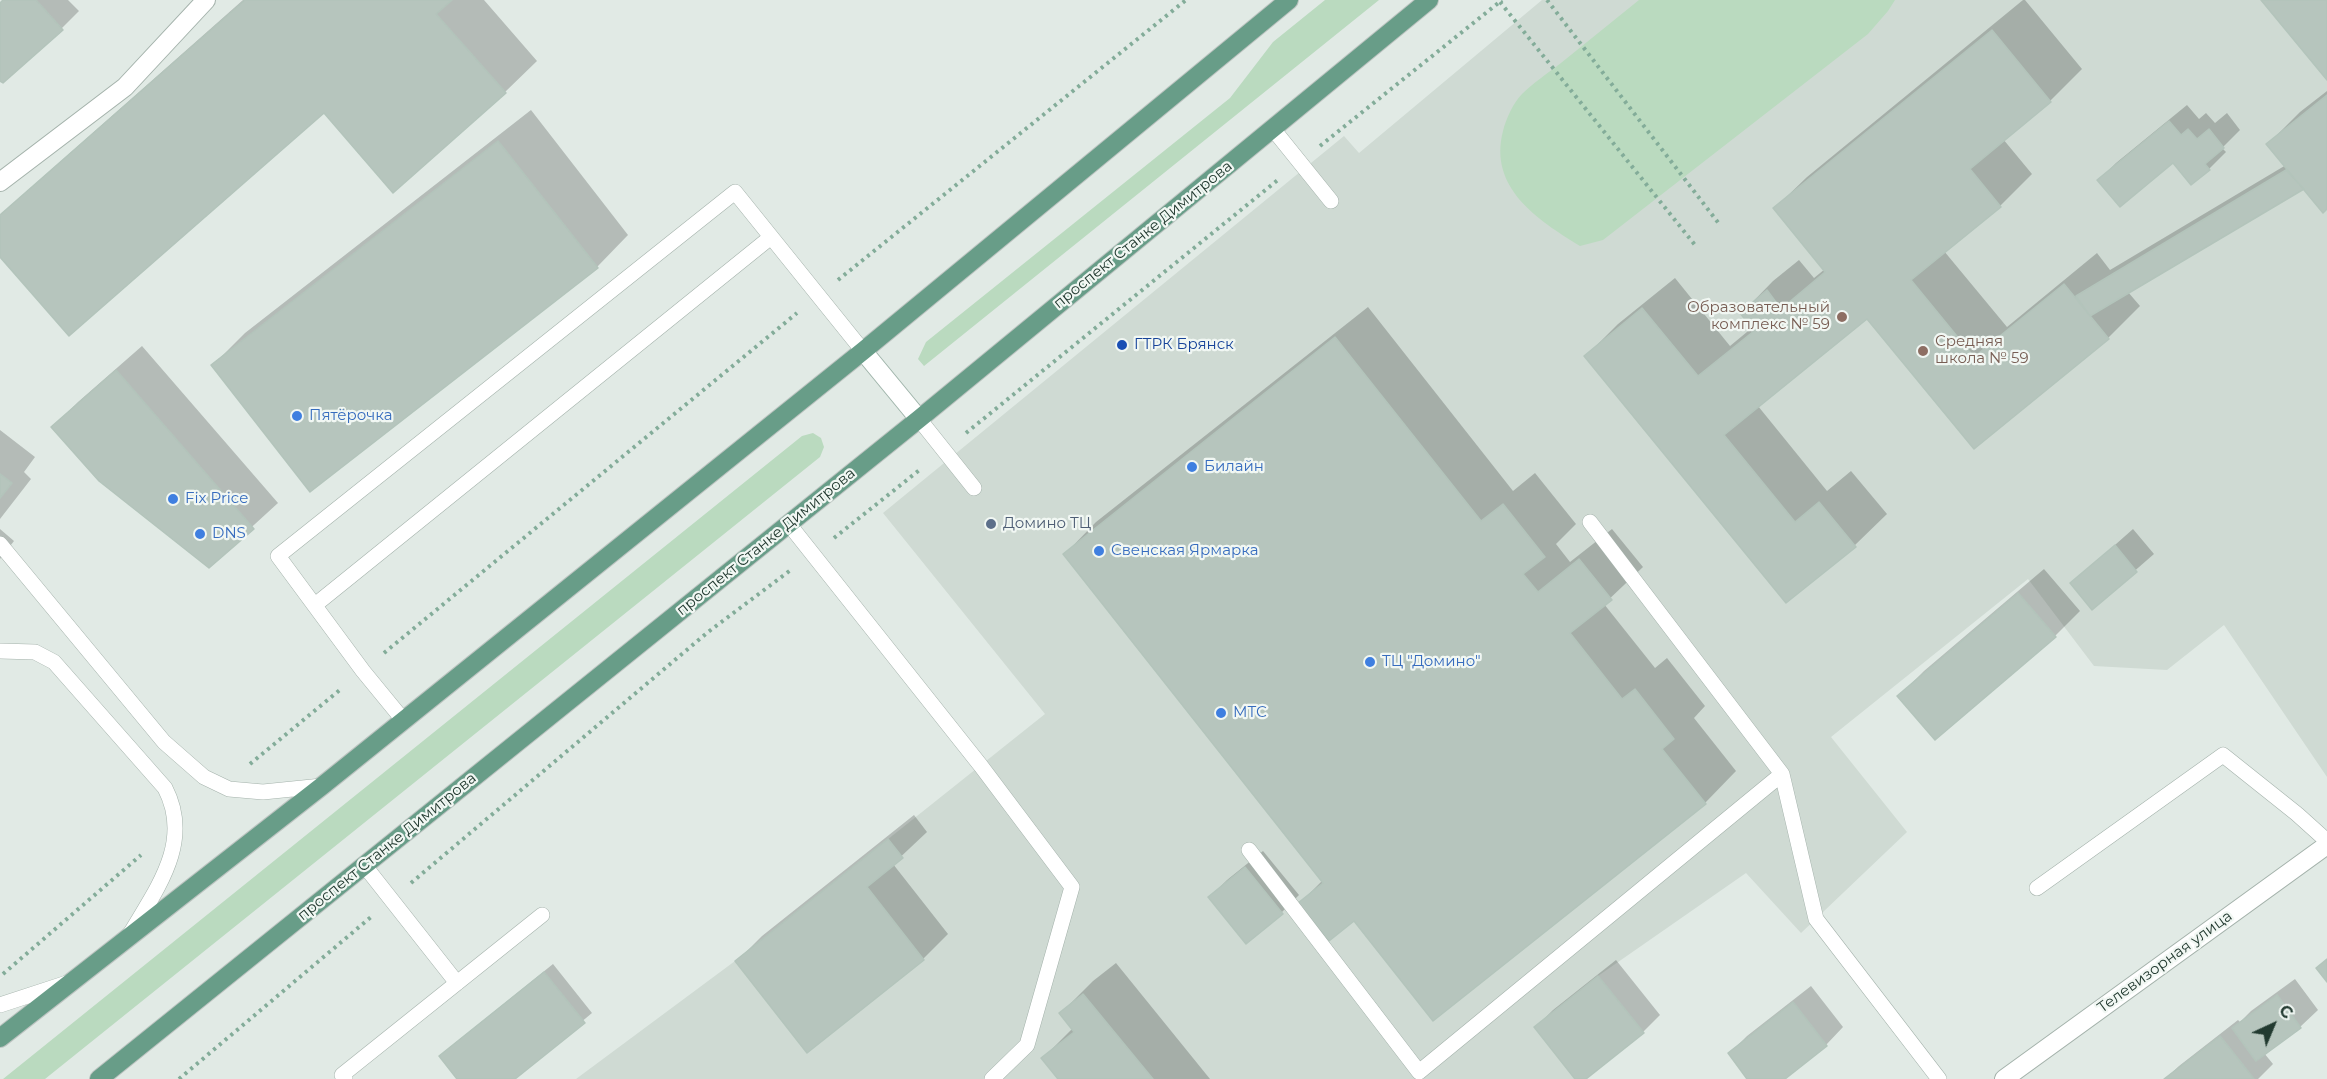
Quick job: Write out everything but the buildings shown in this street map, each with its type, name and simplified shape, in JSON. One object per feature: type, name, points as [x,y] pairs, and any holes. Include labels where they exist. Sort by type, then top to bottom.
[{"type":"main road","points":[[0,1038],[404,721],[863,351],[1289,0]]},
{"type":"main road","name":"проспект Станке Димитрова","points":[[99,1079],[918,419],[1429,0]]},
{"type":"street","points":[[0,182],[125,87],[206,0]]},
{"type":"street","points":[[863,351],[918,419]]},
{"type":"street","name":"Телевизорная улица","points":[[2004,1079],[2327,843]]},
{"type":"lane","points":[[1274,129],[1331,201]]},
{"type":"lane","points":[[404,721],[363,671],[278,556],[735,192],[863,351]]},
{"type":"lane","points":[[315,605],[771,237]]},
{"type":"lane","points":[[918,419],[974,488]]},
{"type":"lane","points":[[1590,522],[1782,774],[1816,919],[1939,1079]]},
{"type":"lane","points":[[788,523],[981,766],[1072,886],[1027,1045],[992,1079]]},
{"type":"lane","points":[[0,544],[164,742],[204,777],[222,787],[263,792],[322,786]]},
{"type":"lane","points":[[0,651],[35,652],[54,662],[165,788],[172,802],[177,824],[174,845],[159,885],[128,937]]},
{"type":"lane","points":[[2037,888],[2223,755],[2297,814],[2327,843]]},
{"type":"lane","points":[[1249,850],[1422,1076],[1782,774]]},
{"type":"lane","points":[[364,865],[457,983]]},
{"type":"lane","points":[[345,1079],[342,1075],[542,915]]},
{"type":"lane","points":[[0,1005],[73,981]]},
{"type":"path","points":[[222,787],[623,454],[1186,0]]},
{"type":"path","points":[[1547,0],[1720,225]]},
{"type":"path","points":[[179,1079],[708,632],[813,554],[944,451],[1501,1],[1695,245]]},
{"type":"path","points":[[3,974],[177,824]]},
{"type":"shaded area","points":[[1542,0],[2327,0],[2327,777],[2224,625],[2167,670],[2094,666],[2028,579],[1831,737],[1907,832],[1801,933],[1746,873],[1598,976],[1644,1033],[1586,1079],[576,1079],[735,961],[1045,714],[883,513],[1344,136],[1359,153]]},
{"type":"green space","points":[[1325,0],[1379,0],[924,366],[918,359],[926,342],[1230,98],[1273,42]]},
{"type":"green space","points":[[1639,0],[1895,0],[1868,34],[1603,240],[1580,246],[1533,213],[1510,186],[1503,169],[1500,151],[1503,131],[1510,111],[1522,94]]},
{"type":"green space","points":[[813,433],[821,438],[824,447],[820,457],[45,1079],[3,1079],[802,436]]},
{"type":"place","name":"Образовательный комплекс № 59","points":[[1842,317]]},
{"type":"place","name":"ГТРК Брянск","points":[[1122,345]]},
{"type":"place","name":"Средняя школа № 59","points":[[1923,351]]},
{"type":"place","name":"Пятёрочка","points":[[297,416]]},
{"type":"place","name":"Билайн","points":[[1192,467]]},
{"type":"place","name":"Fix Price","points":[[173,499]]},
{"type":"place","name":"Домино ТЦ","points":[[991,524]]},
{"type":"place","name":"DNS","points":[[200,534]]},
{"type":"place","name":"Свенская Ярмарка","points":[[1099,551]]},
{"type":"place","name":"ТЦ \"Домино\"","points":[[1370,662]]},
{"type":"place","name":"МТС","points":[[1221,713]]}]
